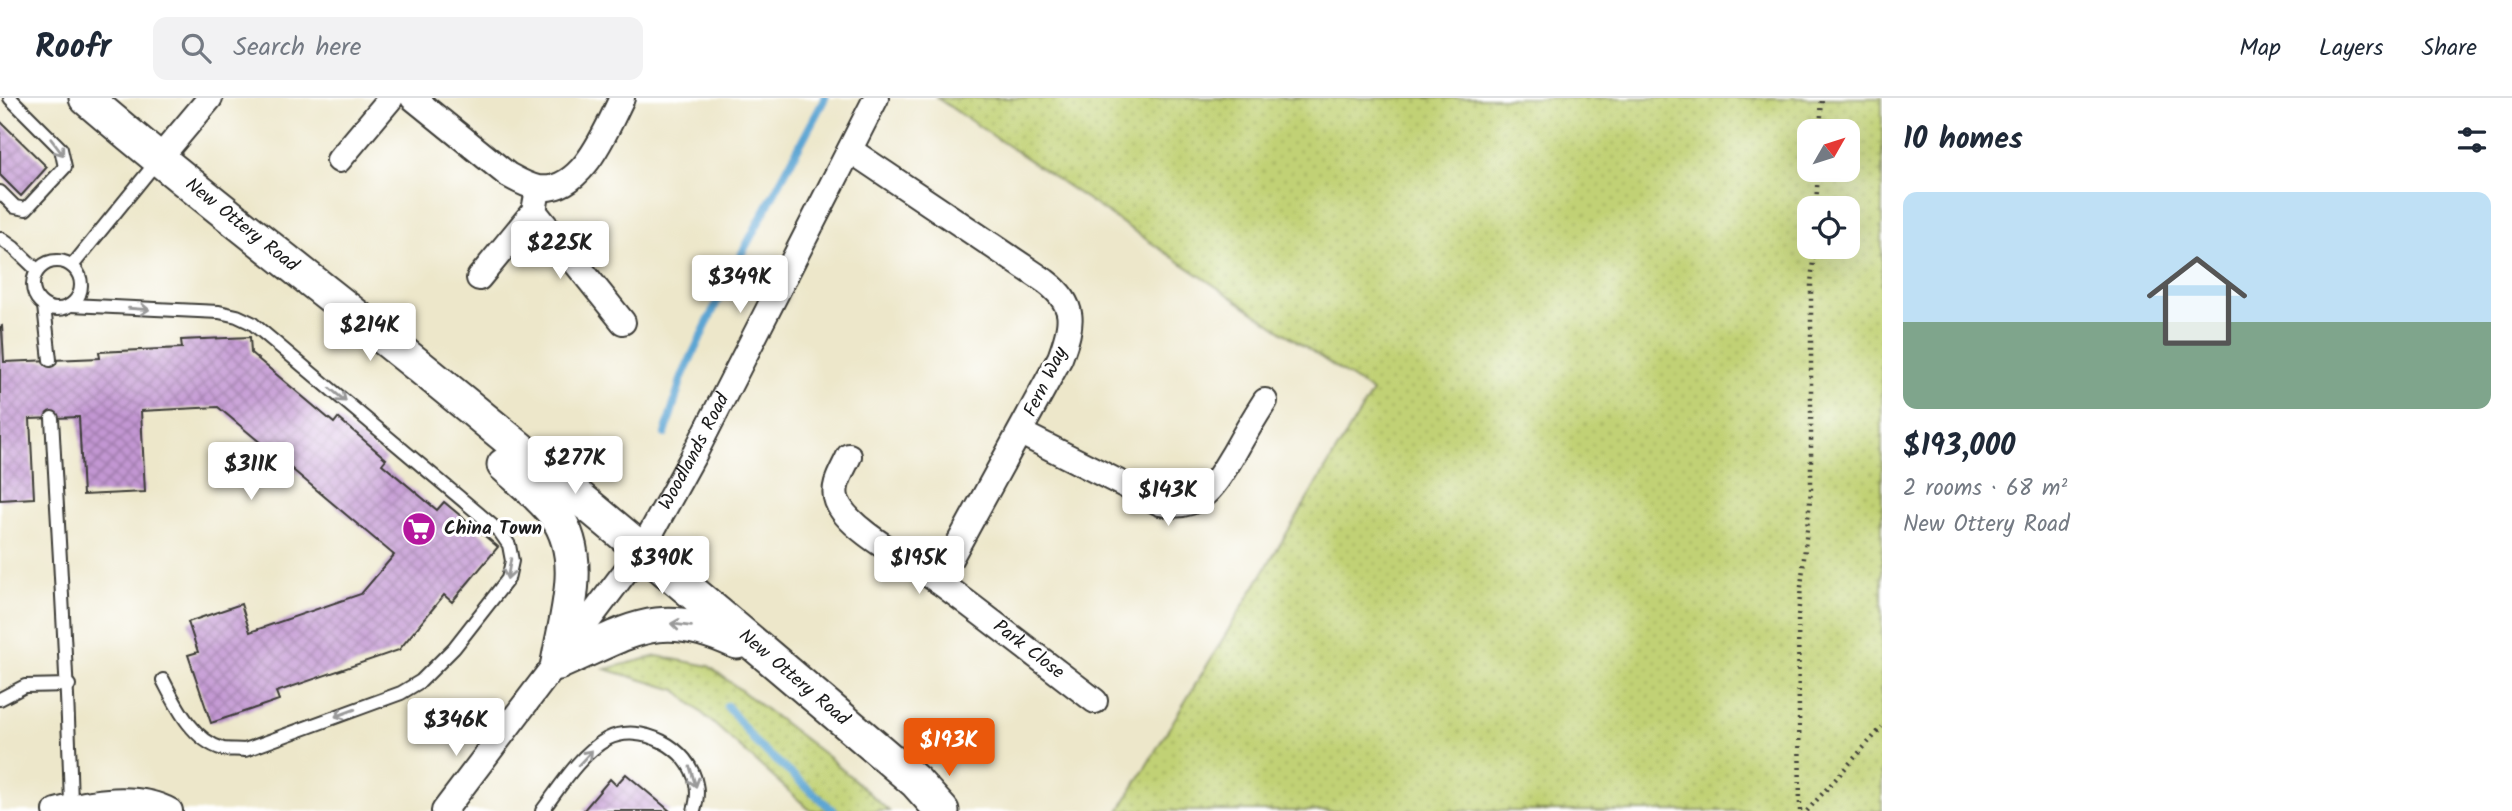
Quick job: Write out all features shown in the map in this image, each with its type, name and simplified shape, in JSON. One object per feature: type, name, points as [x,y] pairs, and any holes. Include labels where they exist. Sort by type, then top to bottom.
[{"type":"main road","name":"New Ottery Road","points":[[86,98],[158,160],[435,379],[916,782],[943,811]]},
{"type":"main road","points":[[435,379],[468,428],[556,515],[567,534],[573,557],[572,578],[558,663]]},
{"type":"main road","points":[[558,663],[639,628],[658,623],[700,628],[767,657]]},
{"type":"main road","name":"New Ottery Road","points":[[916,782],[963,811]]},
{"type":"street","points":[[158,160],[210,98]]},
{"type":"street","points":[[339,160],[391,98]]},
{"type":"street","points":[[413,98],[508,175],[523,183],[622,322]]},
{"type":"street","points":[[480,278],[536,199],[570,180],[584,167],[622,98]]},
{"type":"street","name":"Woodlands Road","points":[[444,811],[641,551],[695,453],[876,98]]},
{"type":"street","name":"Fern Way","points":[[850,150],[1059,291],[1067,302],[1071,319],[1063,349],[1021,433],[938,581]]},
{"type":"street","points":[[1021,433],[1160,503],[1184,505],[1204,496],[1213,487],[1265,401]]},
{"type":"street","name":"Park Close","points":[[849,456],[838,479],[836,495],[845,514],[1095,701]]},
{"type":"street","points":[[64,809],[116,801],[143,802],[170,811]]},
{"type":"lane","points":[[0,192],[15,207],[26,209],[65,167],[66,161],[61,149],[10,98]]},
{"type":"lane","points":[[72,266],[158,160]]},
{"type":"lane","points":[[0,238],[37,271]]},
{"type":"lane","points":[[71,305],[80,293],[80,278],[72,266],[65,262],[50,261],[37,271],[32,286],[38,301],[44,306],[58,310],[71,305],[219,312],[252,323],[486,519],[509,545],[512,561],[508,579],[454,648],[421,681],[401,693],[245,750],[223,749],[198,734],[186,720],[163,680]]},
{"type":"lane","points":[[44,306],[50,360]]},
{"type":"lane","points":[[52,418],[69,685],[64,809]]},
{"type":"lane","points":[[0,699],[24,686],[69,685]]},
{"type":"lane","points":[[542,811],[591,751],[626,732],[650,735],[673,750],[690,767],[697,785],[694,811]]},
{"type":"path","points":[[1821,119],[1822,98]]},
{"type":"path","points":[[1800,811],[1798,616],[1811,490],[1814,259]]},
{"type":"path","points":[[1807,811],[1882,727]]},
{"type":"green space","points":[[937,98],[1882,98],[1882,811],[1119,811],[1372,392]]},
{"type":"green space","points":[[657,656],[709,666],[832,760],[889,811],[811,811],[676,690],[605,669]]},
{"type":"building","points":[[0,121],[47,167],[21,196],[0,175]]},
{"type":"building","name":"China Town","points":[[2,326],[4,362],[100,358],[99,352],[182,348],[181,340],[250,337],[251,353],[334,423],[338,418],[386,459],[382,464],[437,510],[444,502],[498,547],[452,602],[444,595],[399,650],[276,692],[279,700],[211,723],[188,655],[198,652],[188,622],[241,604],[250,632],[361,594],[394,555],[218,407],[141,411],[145,492],[83,495],[79,417],[30,419],[34,498],[0,500]]},
{"type":"building","points":[[626,774],[670,811],[583,811],[610,779],[616,785]]},
{"type":"waterway","points":[[665,434],[682,377],[724,287],[825,98]]},
{"type":"waterway","points":[[727,706],[757,744],[834,811]]},
{"type":"place","name":"China Town","points":[[419,529]]}]
